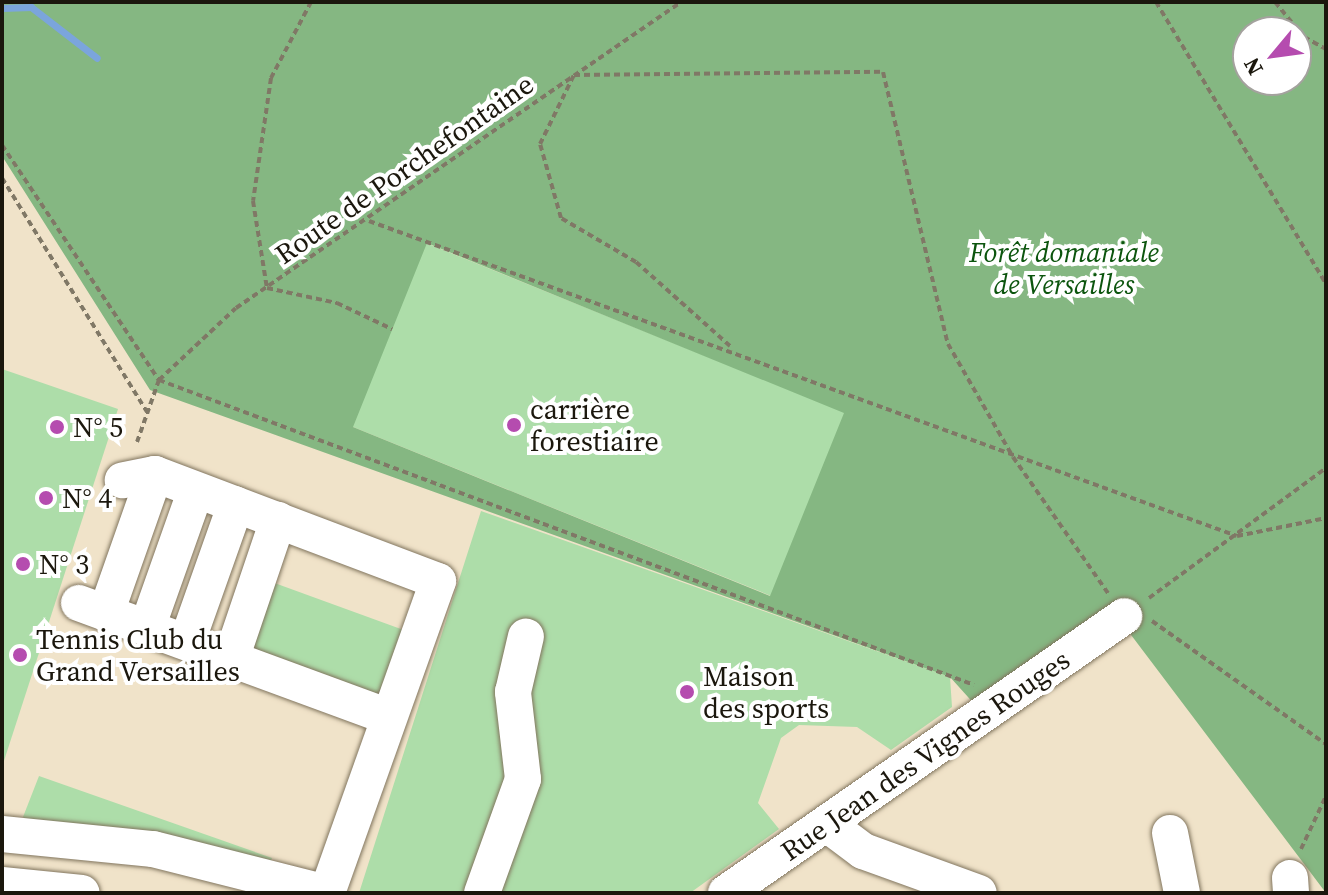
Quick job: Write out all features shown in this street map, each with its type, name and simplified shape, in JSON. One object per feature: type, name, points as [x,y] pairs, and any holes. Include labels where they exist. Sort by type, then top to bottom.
[{"type":"street","points":[[2,834],[153,849],[327,893],[438,581],[196,490],[139,477],[92,608],[389,717]]},
{"type":"street","points":[[147,628],[196,490]]},
{"type":"street","points":[[187,642],[236,504]]},
{"type":"street","points":[[231,659],[278,520]]},
{"type":"street","name":"Rue Jean des Vignes Rouges","points":[[726,893],[1124,616]]},
{"type":"street","points":[[482,893],[498,832],[523,779],[513,692],[526,636]]},
{"type":"street","points":[[827,824],[863,851],[979,893]]},
{"type":"street","points":[[1170,833],[1182,893]]},
{"type":"street","points":[[2,885],[82,893]]},
{"type":"path","points":[[311,2],[271,78],[253,201],[267,288],[337,303],[392,329]]},
{"type":"path","name":"Route de Porchefontaine","points":[[159,380],[267,288],[369,221],[681,2]]},
{"type":"path","points":[[1156,2],[1326,284]]},
{"type":"path","points":[[1275,2],[1304,37],[1326,49]]},
{"type":"path","points":[[730,346],[636,262],[561,218],[540,144],[574,75],[883,72],[948,344],[1013,457],[1124,616],[1154,622],[1215,660],[1326,744]]},
{"type":"path","points":[[2,145],[159,380],[951,672],[1003,701]]},
{"type":"path","points":[[2,178],[147,412]]},
{"type":"path","points":[[369,221],[730,346],[1013,457],[1237,536],[1326,518]]},
{"type":"path","points":[[137,442],[159,380]]},
{"type":"path","points":[[1124,616],[1326,468]]},
{"type":"path","points":[[1291,885],[1326,796]]},
{"type":"green space","name":"Forêt domaniale de Versailles","points":[[2,2],[1326,2],[1326,893],[1116,615],[977,707],[950,677],[150,390],[2,156]],"holes":[[[427,243],[844,413],[770,596],[353,427]]]},
{"type":"green space","points":[[426,243],[845,412],[771,596],[352,427]]},
{"type":"green space","name":"Tennis Club du Grand Versailles","points":[[2,369],[118,409],[2,767]]},
{"type":"green space","name":"Maison des sports","points":[[481,511],[950,677],[952,707],[891,750],[857,727],[799,725],[781,738],[758,803],[779,829],[690,893],[359,893]]},
{"type":"green space","points":[[269,581],[404,630],[380,698],[244,649]]},
{"type":"green space","points":[[39,776],[272,858],[268,872],[28,822],[23,817]]},
{"type":"waterway","points":[[2,8],[31,7],[97,58]]},
{"type":"place","name":"carrière forestiaire","points":[[514,425]]},
{"type":"place","name":"N° 5","points":[[57,427]]},
{"type":"place","name":"N° 4","points":[[46,498]]},
{"type":"place","name":"N° 3","points":[[23,564]]},
{"type":"place","name":"Tennis Club du Grand Versailles","points":[[20,655]]},
{"type":"place","name":"Maison des sports","points":[[687,692]]}]
